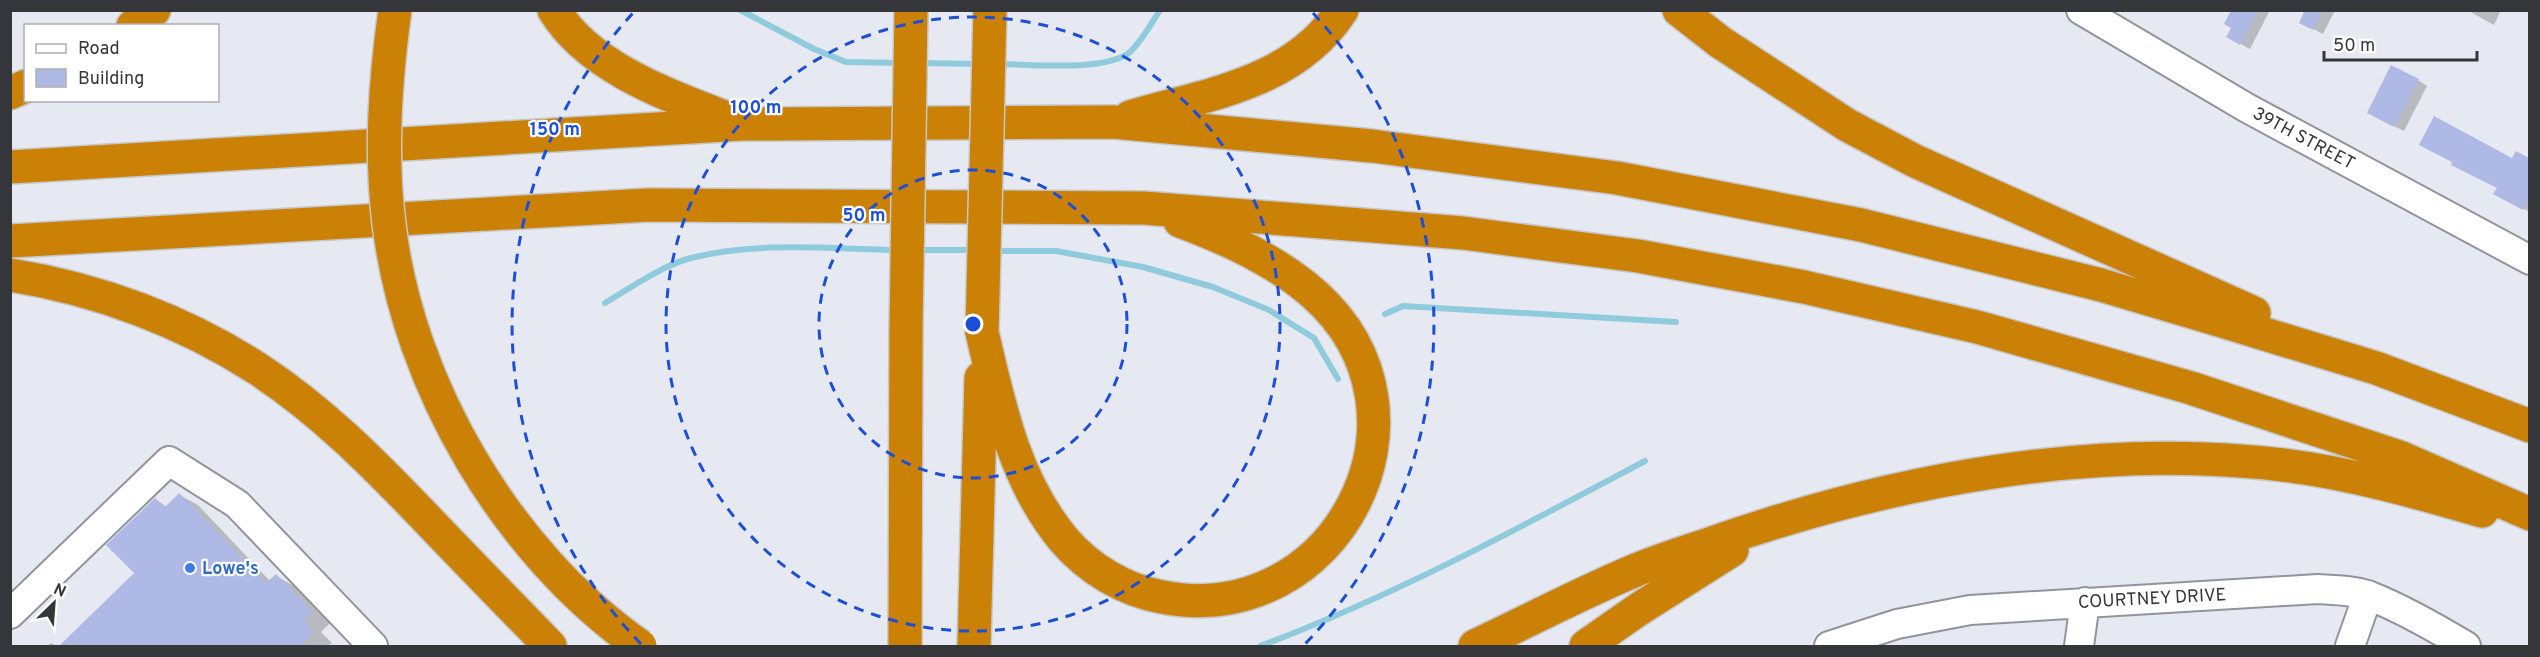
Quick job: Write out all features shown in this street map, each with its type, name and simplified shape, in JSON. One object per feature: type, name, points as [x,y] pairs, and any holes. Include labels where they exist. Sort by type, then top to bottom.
[{"type":"highway","points":[[136,24],[154,10]]},
{"type":"highway","points":[[395,10],[384,113],[385,185],[396,265],[410,319],[426,364],[473,465],[526,540],[558,576],[640,646]]},
{"type":"highway","points":[[554,10],[573,34],[592,51],[634,79],[742,124]]},
{"type":"highway","points":[[905,646],[906,330],[911,10]]},
{"type":"highway","points":[[974,646],[990,10]]},
{"type":"highway","points":[[1113,122],[1178,103],[1227,92],[1260,78],[1289,63],[1305,50],[1334,24],[1342,10]]},
{"type":"highway","points":[[1679,10],[1720,42],[1819,108],[1915,161],[2376,368],[2529,426]]},
{"type":"highway","points":[[10,93],[24,87]]},
{"type":"highway","points":[[10,167],[742,124],[1113,122],[1372,146],[1606,177],[1861,225],[2101,285],[2376,368]]},
{"type":"highway","points":[[10,241],[648,205],[1144,208],[1463,233],[1638,256],[1804,287],[1977,327],[2191,388],[2402,458],[2529,514]]},
{"type":"highway","points":[[982,332],[1000,408],[1015,455],[1050,521],[1083,559],[1125,586],[1158,596],[1199,601],[1224,600],[1249,594],[1274,584],[1298,569],[1324,548],[1344,520],[1361,491],[1371,459],[1374,434],[1373,405],[1368,377],[1358,350],[1339,321],[1315,295],[1259,255],[1219,236],[1144,208]]},
{"type":"highway","points":[[10,275],[53,282],[124,303],[193,332],[258,369],[319,414],[374,464],[550,646]]},
{"type":"highway","points":[[1475,646],[1636,570],[1781,519],[1901,488],[1976,474],[2130,459],[2209,459],[2283,465],[2358,478],[2529,525]]},
{"type":"highway","points":[[1586,646],[1639,609],[1781,519]]},
{"type":"street","name":"39TH STREET","points":[[2081,10],[2247,108],[2529,260]]},
{"type":"street","points":[[10,614],[169,461],[237,504],[373,646]]},
{"type":"street","name":"COURTNEY DRIVE","points":[[1829,646],[1897,624],[1970,610],[2292,590],[2343,590],[2368,595],[2466,646]]},
{"type":"street","points":[[2350,646],[2368,595]]},
{"type":"street","points":[[2079,646],[2085,602]]},
{"type":"building","points":[[2231,10],[2258,10],[2240,45],[2226,37],[2231,28],[2224,24]]},
{"type":"building","points":[[2305,10],[2323,10],[2313,30],[2299,23]]},
{"type":"building","points":[[2391,65],[2419,79],[2394,127],[2367,113]]},
{"type":"building","points":[[2434,116],[2512,158],[2516,151],[2529,158],[2529,198],[2523,210],[2493,194],[2497,188],[2451,165],[2452,162],[2419,145]]},
{"type":"building","name":"Lowe's","points":[[179,493],[266,583],[276,574],[313,612],[304,621],[314,632],[300,646],[59,646],[134,573],[106,545],[155,498],[165,507]]},
{"type":"waterway","points":[[740,10],[814,49],[846,62],[901,63]]},
{"type":"waterway","points":[[998,64],[1067,66],[1086,65],[1119,58],[1130,52],[1138,43],[1160,10]]},
{"type":"waterway","points":[[920,63],[979,64]]},
{"type":"waterway","points":[[605,303],[680,261],[716,253],[742,249],[794,247],[898,250]]},
{"type":"waterway","points":[[918,250],[973,250]]},
{"type":"waterway","points":[[993,251],[1056,251],[1143,267],[1213,287],[1269,310],[1314,338],[1338,379]]},
{"type":"waterway","points":[[1385,314],[1403,306],[1676,322]]},
{"type":"waterway","points":[[1260,646],[1407,583],[1503,536],[1645,461]]},
{"type":"place","name":"Lowe's","points":[[190,568]]}]
